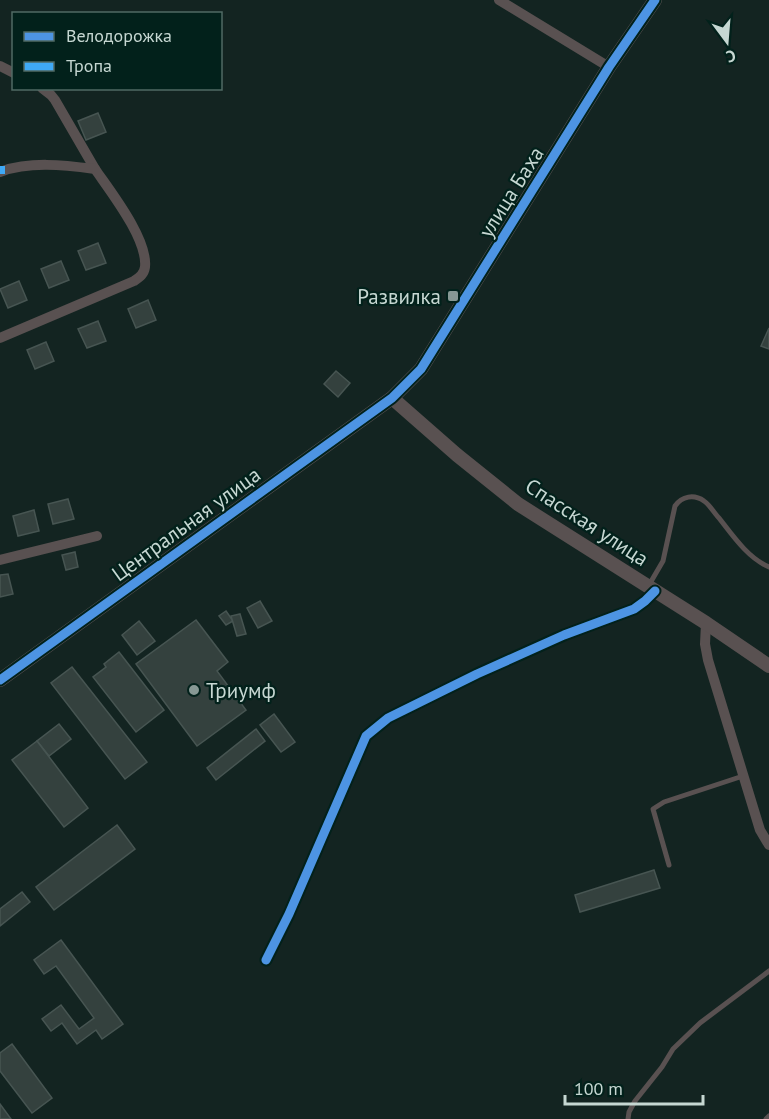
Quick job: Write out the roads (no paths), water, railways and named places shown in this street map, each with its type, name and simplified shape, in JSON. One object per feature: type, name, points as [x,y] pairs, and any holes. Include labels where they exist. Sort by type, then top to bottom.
[{"type":"street","points":[[498,0],[609,68]]},
{"type":"street","name":"улица Баха","points":[[393,398],[421,369],[609,68],[655,0]]},
{"type":"street","points":[[0,338],[134,281],[141,276],[145,268],[140,242],[124,213],[95,169],[56,100],[44,90]]},
{"type":"street","points":[[0,172],[25,166],[95,169]]},
{"type":"street","name":"Спасская улица","points":[[393,398],[457,455],[518,504],[706,623],[769,666]]},
{"type":"street","name":"Центральная улица","points":[[0,680],[393,398]]},
{"type":"street","points":[[0,560],[97,536]]},
{"type":"street","points":[[266,960],[289,914],[366,736],[373,729],[388,718],[477,674],[564,635],[634,609],[645,602],[651,589]]},
{"type":"street","points":[[706,623],[705,644],[708,660],[760,830],[769,845]]},
{"type":"lane","points":[[651,589],[663,561],[675,506],[682,499],[693,496],[705,502],[751,556],[769,567]]},
{"type":"lane","points":[[669,865],[653,809],[664,802],[743,776]]},
{"type":"lane","points":[[628,1119],[635,1101],[673,1049],[700,1023],[769,971]]},
{"type":"place","name":"Развилка","points":[[453,296]]},
{"type":"place","name":"Триумф","points":[[194,690]]}]
